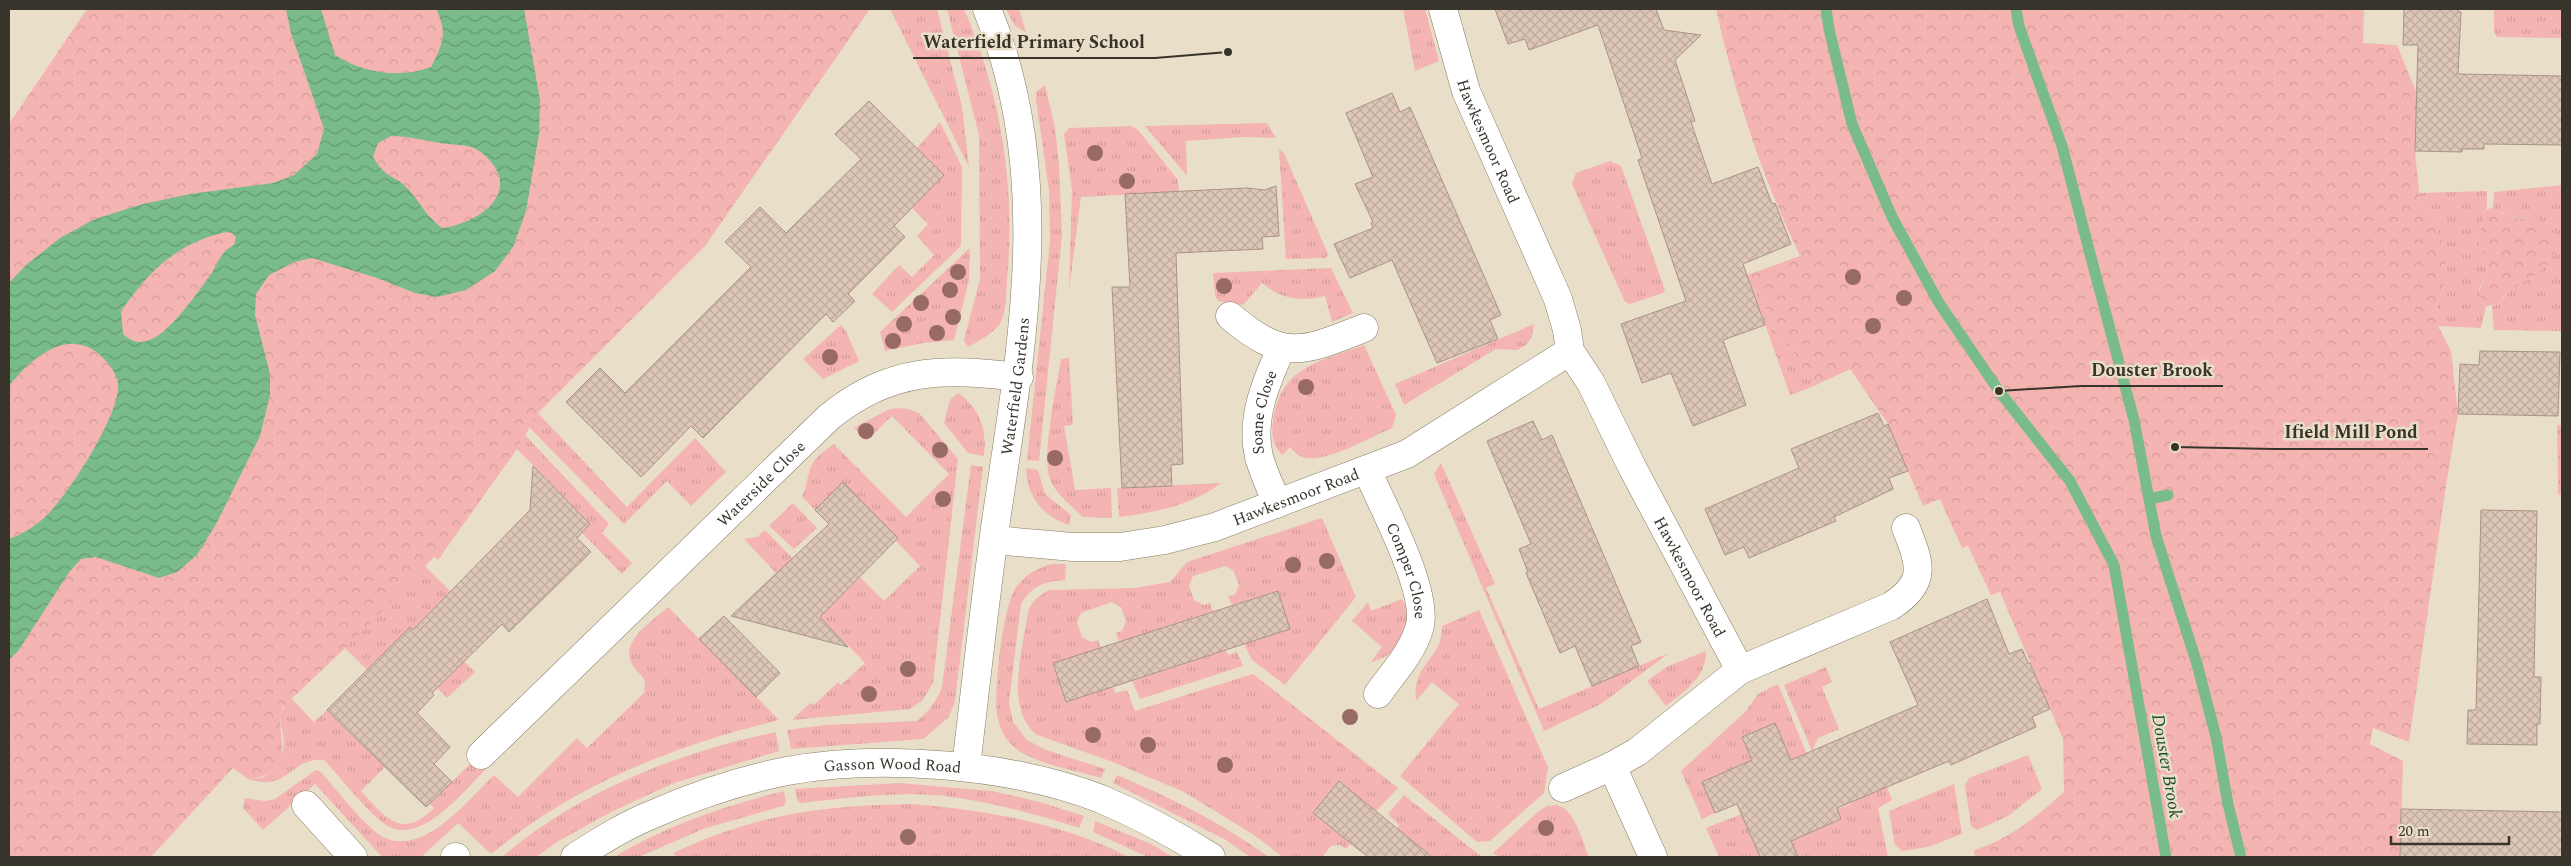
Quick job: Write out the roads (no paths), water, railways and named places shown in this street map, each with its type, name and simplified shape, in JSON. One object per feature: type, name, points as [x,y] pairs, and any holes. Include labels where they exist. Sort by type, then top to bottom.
[{"type":"street","name":"Waterfield Gardens","points":[[966,767],[994,540],[1019,377],[1029,230],[1024,146],[1006,63],[987,9]]},
{"type":"street","name":"Hawkesmoor Road","points":[[1443,10],[1466,91],[1558,299],[1567,330],[1570,351],[1591,383],[1632,467],[1740,670]]},
{"type":"street","name":"Soane Close","points":[[1230,316],[1250,333],[1281,348],[1309,347],[1364,328]]},
{"type":"street","name":"Soane Close","points":[[1277,504],[1259,457],[1256,434],[1264,387],[1281,348]]},
{"type":"street","name":"Hawkesmoor Road","points":[[994,540],[1073,547],[1120,547],[1166,540],[1215,527],[1407,454],[1570,351]]},
{"type":"street","name":"Waterside Close","points":[[481,755],[829,417],[846,403],[881,385],[934,372],[970,371],[1019,377]]},
{"type":"street","name":"Comper Close","points":[[1367,470],[1414,579],[1422,606],[1420,628],[1411,647],[1378,694]]},
{"type":"street","points":[[1563,788],[1612,766],[1637,752],[1740,670],[1882,610],[1904,598],[1918,577],[1919,563],[1906,528]]},
{"type":"street","name":"Gasson Wood Road","points":[[575,857],[649,815],[698,796],[788,771],[881,763],[966,767],[1018,777],[1100,799],[1146,820],[1211,857]]},
{"type":"street","points":[[1612,766],[1653,857]]},
{"type":"street","points":[[306,805],[353,857]]},
{"type":"water","points":[[286,9],[321,9],[335,55],[369,70],[406,73],[431,67],[439,52],[443,32],[436,9],[524,9],[540,100],[539,134],[526,211],[513,247],[495,271],[466,290],[437,297],[415,293],[377,278],[312,258],[294,262],[269,275],[256,294],[255,315],[270,374],[270,395],[260,436],[215,526],[197,555],[177,572],[159,578],[96,557],[81,559],[70,571],[18,651],[9,660],[9,539],[38,523],[68,490],[92,452],[112,413],[117,396],[118,383],[114,371],[100,355],[88,347],[75,344],[63,345],[39,357],[9,386],[9,283],[26,265],[60,238],[95,219],[143,204],[190,194],[273,183],[294,175],[317,154],[324,129],[291,33]],"holes":[[[391,136],[409,137],[474,148],[487,157],[496,169],[500,181],[499,192],[494,201],[476,217],[442,228],[428,215],[409,190],[386,173],[373,157],[378,143]],[[226,232],[232,233],[236,237],[234,245],[223,254],[211,274],[182,312],[164,331],[147,341],[140,342],[134,341],[123,334],[121,311],[142,283],[154,271],[179,251],[193,243]]]},
{"type":"waterway","name":"Douster Brook","points":[[1826,9],[1852,124],[1892,217],[1939,303],[1999,391],[2070,481],[2114,565],[2166,857]]},
{"type":"waterway","points":[[2016,9],[2019,26],[2062,146],[2134,420],[2156,536],[2197,664],[2216,737],[2228,804],[2241,857]]},
{"type":"waterway","points":[[2149,499],[2168,495]]},
{"type":"place","name":"Waterfield Primary School","points":[[1228,52]]},
{"type":"place","name":"Douster Brook","points":[[1999,391]]},
{"type":"place","name":"Ifield Mill Pond","points":[[2175,447]]}]
